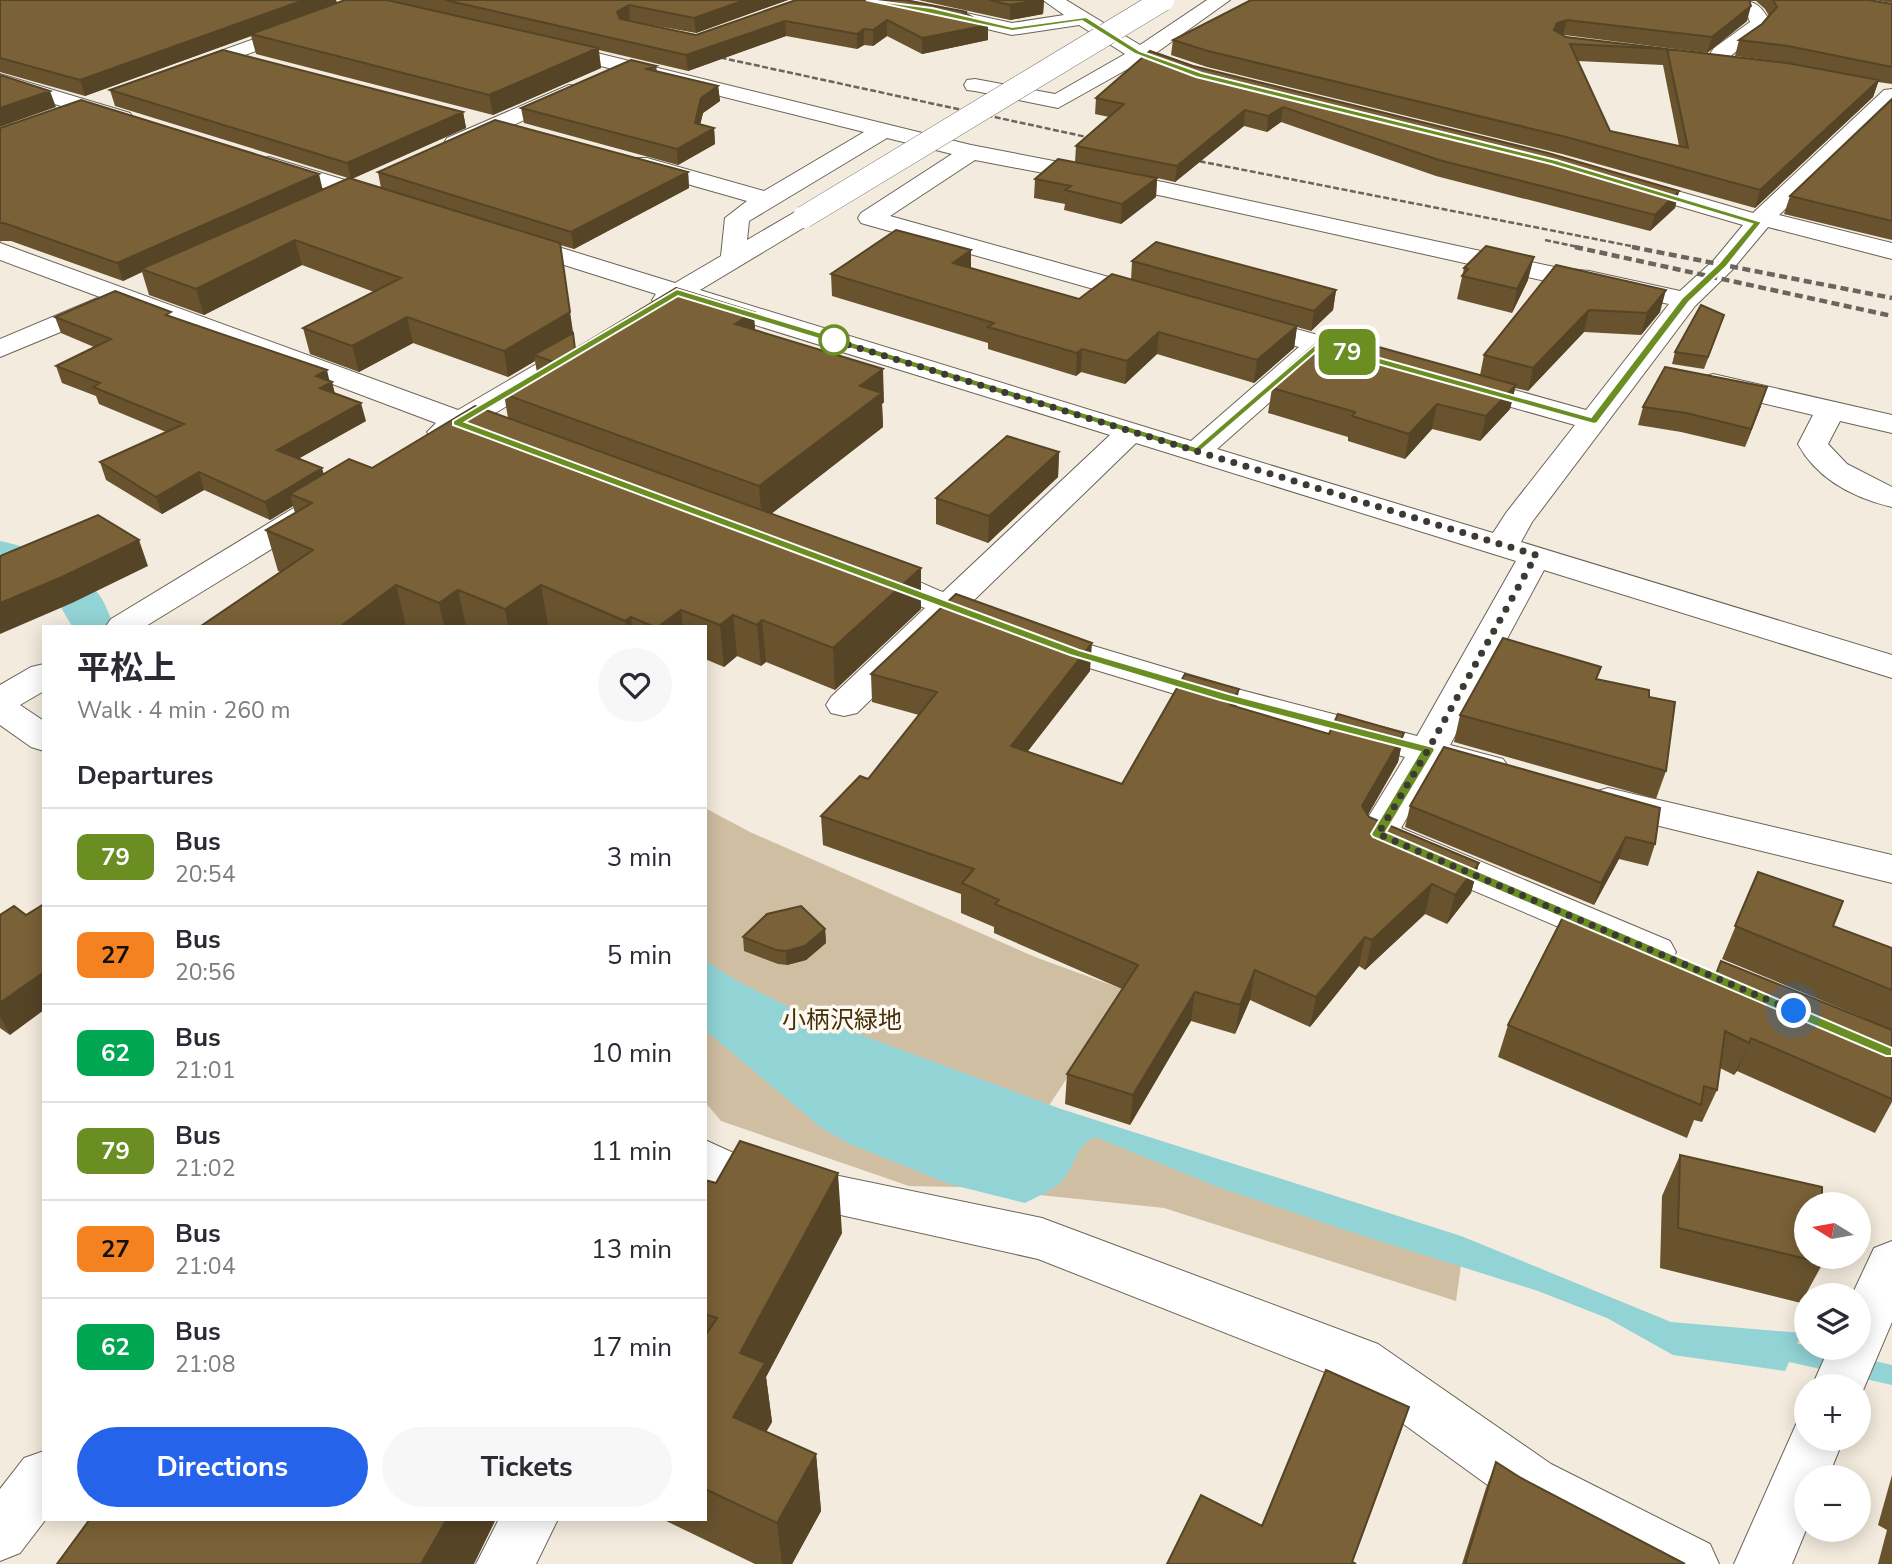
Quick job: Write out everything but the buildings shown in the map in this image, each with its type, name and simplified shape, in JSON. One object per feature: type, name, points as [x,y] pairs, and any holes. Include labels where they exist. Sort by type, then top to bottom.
[{"type":"street","points":[[869,0],[932,10],[1012,29],[1097,0]]},
{"type":"street","points":[[642,313],[1163,0]]},
{"type":"street","points":[[975,85],[1058,101],[1167,38],[1220,0]]},
{"type":"street","points":[[1714,63],[1714,58],[1748,37],[1760,22],[1755,11],[1740,0]]},
{"type":"street","points":[[1068,9],[1138,53],[1211,78]]},
{"type":"street","points":[[162,78],[327,18]]},
{"type":"street","points":[[523,41],[629,65],[971,152],[1163,189],[1559,276],[1589,279],[1686,300]]},
{"type":"street","points":[[226,55],[262,64]]},
{"type":"street","points":[[1687,60],[1741,66]]},
{"type":"street","points":[[435,153],[629,65]]},
{"type":"street","points":[[0,80],[149,126]]},
{"type":"street","points":[[1683,964],[1378,834],[1428,750],[1520,550],[1517,520],[1594,421],[1645,371],[1686,300],[1723,265],[1760,220],[1867,132],[1884,91]]},
{"type":"street","points":[[56,117],[111,97]]},
{"type":"street","points":[[454,115],[531,136]]},
{"type":"street","points":[[733,260],[737,218],[882,131]]},
{"type":"street","points":[[971,152],[870,218],[1174,303]]},
{"type":"street","points":[[251,158],[405,206]]},
{"type":"street","points":[[620,159],[765,199]]},
{"type":"street","points":[[322,204],[388,174]]},
{"type":"street","points":[[1604,177],[1760,220],[1892,251]]},
{"type":"street","points":[[484,231],[1892,667]]},
{"type":"street","points":[[0,251],[424,407],[456,423],[533,451]]},
{"type":"street","points":[[0,349],[160,279]]},
{"type":"street","points":[[1226,318],[1384,362]]},
{"type":"street","points":[[1197,451],[1319,344]]},
{"type":"street","points":[[421,444],[572,354]]},
{"type":"street","points":[[1436,377],[1594,421]]},
{"type":"street","points":[[1691,379],[1892,424]]},
{"type":"street","points":[[1830,409],[1813,444],[1819,458],[1861,485],[1892,498]]},
{"type":"street","points":[[844,705],[1131,432]]},
{"type":"street","points":[[131,622],[339,495]]},
{"type":"street","points":[[844,567],[1075,652],[1224,697],[1519,776]]},
{"type":"street","points":[[0,701],[42,676]]},
{"type":"street","points":[[0,708],[42,738]]},
{"type":"street","points":[[1571,790],[1649,813],[1892,869]]},
{"type":"street","points":[[712,1180],[1042,1239],[1359,1361],[1531,1483],[1690,1564]]},
{"type":"street","points":[[1871,1311],[1892,1263]]},
{"type":"street","points":[[1763,1564],[1811,1451]]},
{"type":"street","points":[[0,1533],[42,1479]]},
{"type":"street","points":[[505,1564],[529,1521]]},
{"type":"green space","name":"小柄沢緑地","points":[[707,809],[750,832],[1035,957],[1125,990],[1046,1110],[1282,1189],[1461,1265],[1456,1301],[1164,1208],[962,1187],[909,1186],[721,1121],[707,1104]]},
{"type":"water","points":[[0,541],[42,553],[68,567],[80,575],[100,596],[114,625],[71,625],[52,590],[37,573],[16,559],[0,554]]},
{"type":"water","points":[[707,961],[737,981],[789,1007],[1061,1109],[1461,1236],[1671,1322],[1794,1332],[1794,1351],[1785,1371],[1673,1355],[1607,1318],[1538,1291],[1218,1187],[1095,1137],[1083,1146],[1059,1184],[1025,1203],[949,1184],[850,1144],[823,1129],[707,1032]]},
{"type":"waterway","points":[[1775,1350],[1797,1352],[1892,1375]]},
{"type":"railway","points":[[704,54],[1105,141]]},
{"type":"railway","points":[[1183,158],[1641,248]]},
{"type":"railway","points":[[1545,240],[1583,248]]},
{"type":"railway","points":[[1575,247],[1892,316]]},
{"type":"railway","points":[[1632,247],[1892,298]]},
{"type":"bus line","name":"79","points":[[869,0],[932,10],[1012,29],[1084,19],[1138,53],[1199,75],[1553,162],[1758,222],[1723,265],[1686,300],[1594,421],[1319,344],[1197,451],[677,292],[456,423],[1075,652],[1224,697],[1428,750],[1378,834],[1892,1052]]},
{"type":"route","points":[[834,340],[823,337],[1536,555],[1428,750],[1378,834],[1794,1011]]}]
